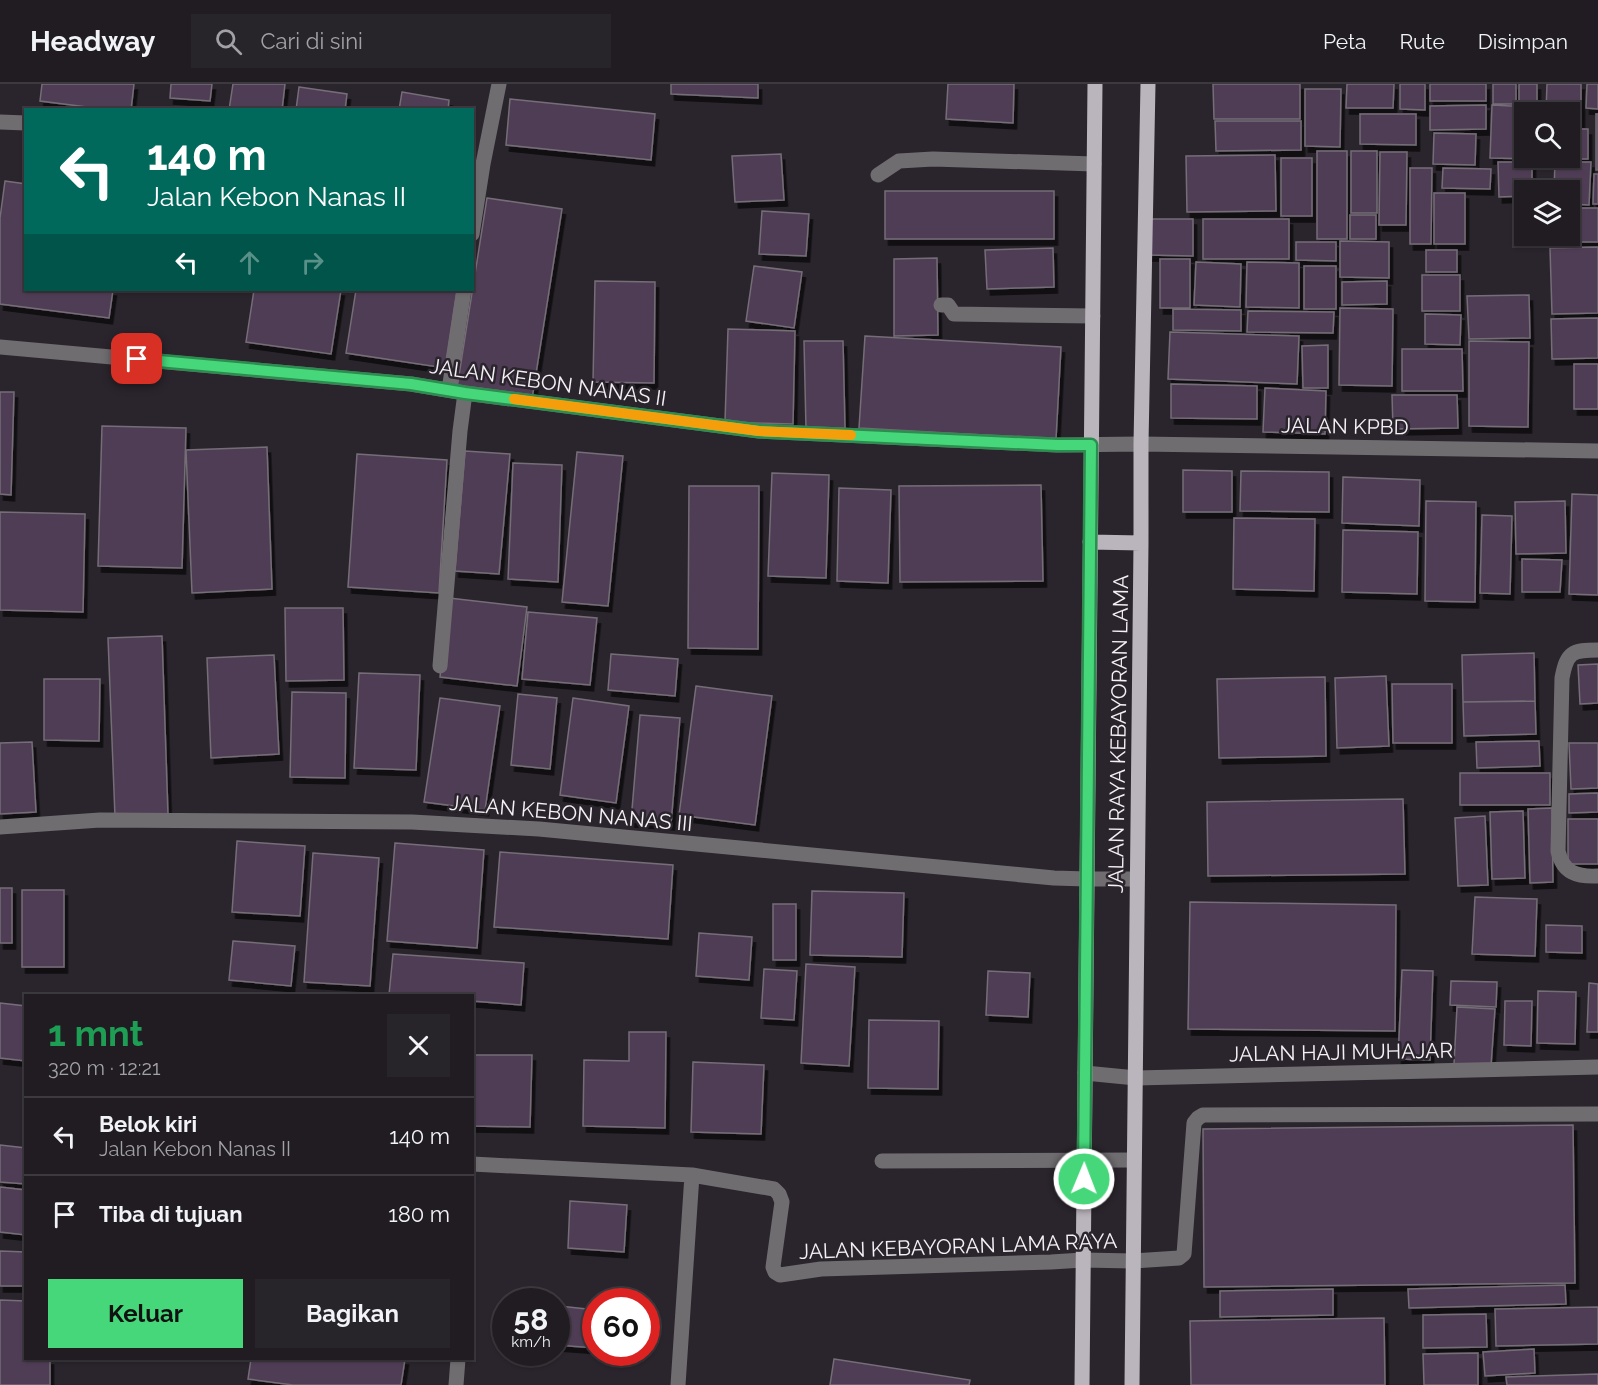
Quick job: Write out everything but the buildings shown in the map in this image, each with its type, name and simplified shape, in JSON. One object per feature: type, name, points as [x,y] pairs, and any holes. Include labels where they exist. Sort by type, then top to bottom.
[{"type":"main road","name":"JALAN RAYA KEBAYORAN LAMA","points":[[1082,1385],[1095,84]]},
{"type":"main road","name":"JALAN RAYA KEBAYORAN LAMA","points":[[1132,1385],[1141,444],[1148,84]]},
{"type":"main road","points":[[1090,542],[1141,543]]},
{"type":"street","points":[[474,221],[499,84]]},
{"type":"street","points":[[0,122],[24,123]]},
{"type":"street","points":[[878,175],[899,161],[933,159],[1094,164]]},
{"type":"street","points":[[449,390],[464,291]]},
{"type":"street","points":[[941,305],[948,305],[954,314],[1093,316]]},
{"type":"street","name":"JALAN KEBON NANAS II","points":[[0,347],[411,384],[759,431],[1091,445]]},
{"type":"street","points":[[440,666],[465,393]]},
{"type":"street","name":"JALAN KPBD","points":[[1091,445],[1598,451]]},
{"type":"street","points":[[1598,650],[1582,650],[1571,654],[1565,663],[1562,678],[1558,850],[1560,859],[1570,872],[1598,876]]},
{"type":"street","name":"JALAN KEBON NANAS III","points":[[0,827],[100,820],[412,822],[539,829],[1054,878],[1137,879]]},
{"type":"street","name":"JALAN HAJI MUHAJAR","points":[[1086,1073],[1136,1078],[1598,1067]]},
{"type":"street","name":"JALAN KEBAYORAN LAMA RAYA","points":[[474,1164],[692,1175],[774,1189],[782,1202],[773,1267],[780,1275],[821,1269],[1083,1260],[1133,1261],[1179,1258],[1184,1254],[1194,1124],[1203,1115],[1598,1114]]},
{"type":"street","points":[[882,1161],[1134,1160]]},
{"type":"street","points":[[678,1385],[692,1175]]},
{"type":"street","points":[[456,1385],[458,1360]]},
{"type":"slow traffic","points":[[514,399],[759,431],[851,435]]},
{"type":"route","points":[[137,359],[411,384],[759,431],[1091,445],[1084,1179]]}]
